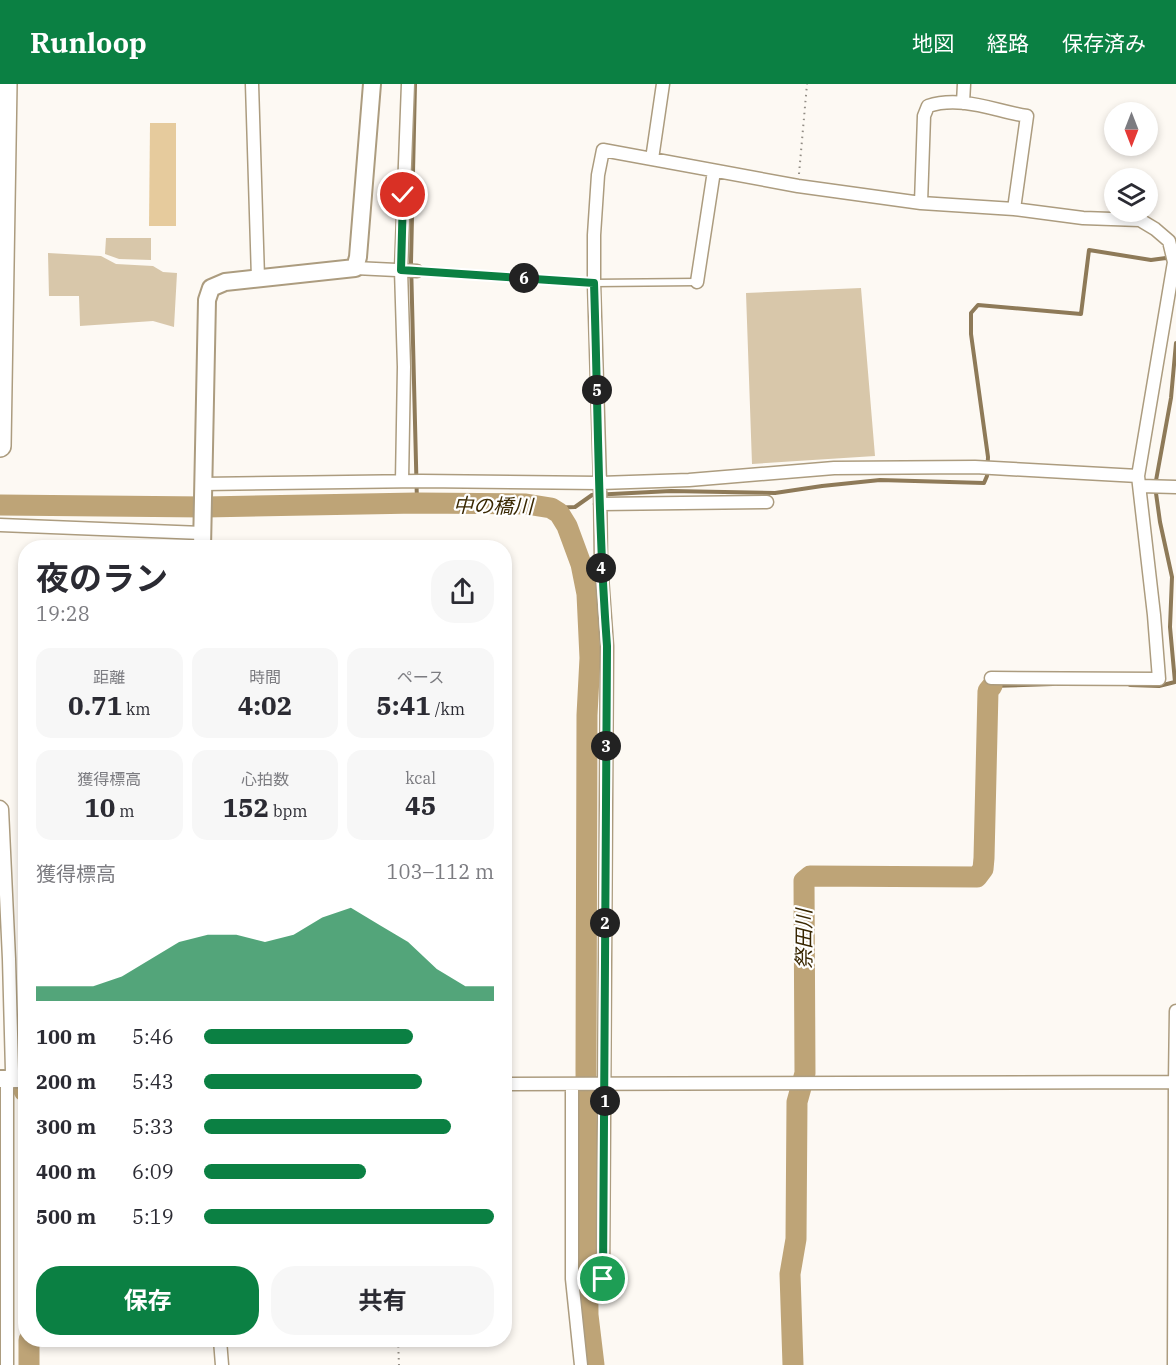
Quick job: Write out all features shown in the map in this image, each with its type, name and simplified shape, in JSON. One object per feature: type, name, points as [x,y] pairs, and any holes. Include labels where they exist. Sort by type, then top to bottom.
[{"type":"highway","points":[[0,446],[6,84]]},
{"type":"street","points":[[252,84],[258,278]]},
{"type":"street","points":[[355,267],[358,257],[372,84]]},
{"type":"street","points":[[408,84],[408,271],[404,367],[410,481]]},
{"type":"street","points":[[652,159],[663,84]]},
{"type":"street","points":[[963,102],[964,84]]},
{"type":"street","points":[[921,203],[924,116],[928,106],[938,103],[963,102],[1028,116],[1014,209]]},
{"type":"street","points":[[574,1279],[603,1279],[602,1084],[607,646],[601,563],[594,235],[598,175],[603,150],[798,186],[921,203],[1014,209],[1083,218],[1140,220],[1155,229],[1168,241],[1174,262],[1139,481],[1159,679],[991,678]]},
{"type":"street","points":[[697,282],[714,171]]},
{"type":"street","points":[[0,525],[202,534],[207,300],[211,288],[225,282],[355,267],[408,271]]},
{"type":"street","points":[[202,491],[410,481],[600,494],[689,491],[834,468],[975,467],[1139,481],[1176,488]]},
{"type":"street","points":[[600,494],[689,491],[767,502]]},
{"type":"street","points":[[0,807],[2,809],[9,959],[12,1071],[12,1079],[7,1087],[7,1365]]},
{"type":"street","points":[[1174,1365],[1176,1011]]},
{"type":"street","points":[[512,1084],[1175,1082]]},
{"type":"street","points":[[574,1084],[574,1279],[581,1365]]},
{"type":"street","points":[[221,1347],[222,1365]]},
{"type":"lane","points":[[408,271],[594,283],[697,282]]},
{"type":"path","points":[[798,186],[807,84]]},
{"type":"path","points":[[398,1347],[399,1365]]},
{"type":"shaded area","points":[[106,238],[151,238],[151,260],[119,259],[105,254]]},
{"type":"shaded area","points":[[48,253],[101,256],[116,264],[153,266],[163,272],[177,273],[174,327],[153,321],[80,326],[79,296],[49,296]]},
{"type":"shaded area","points":[[861,288],[875,456],[752,464],[746,293]]},
{"type":"building","points":[[150,123],[176,123],[176,226],[149,226]]},
{"type":"waterway","points":[[415,84],[411,262],[417,503]]},
{"type":"waterway","points":[[551,508],[575,507],[592,495],[671,491],[775,493],[880,480],[984,483],[987,476],[988,457],[971,334],[971,313],[978,305],[1081,314],[1089,250],[1151,260],[1166,258],[1171,260]]},
{"type":"waterway","points":[[1175,682],[1170,627],[1172,577],[1155,486],[1171,398],[1176,343]]},
{"type":"waterway","name":"中の橋川","points":[[0,505],[205,507],[417,503],[526,504],[551,508],[559,513],[567,526],[581,564],[587,594],[590,658],[587,715],[586,1070],[588,1315],[594,1365]]},
{"type":"waterway","points":[[1130,685],[1159,686],[1175,682]]},
{"type":"waterway","points":[[992,686],[1053,684]]},
{"type":"waterway","name":"祭田川","points":[[793,1365],[790,1274],[796,1239],[797,1102],[805,1073],[804,881],[810,876],[977,877],[983,869],[984,858],[988,691],[992,686]]},
{"type":"waterway","points":[[29,1347],[29,1365]]},
{"type":"route","points":[[403,195],[401,270],[594,283],[601,563],[607,646],[603,1279]]}]
